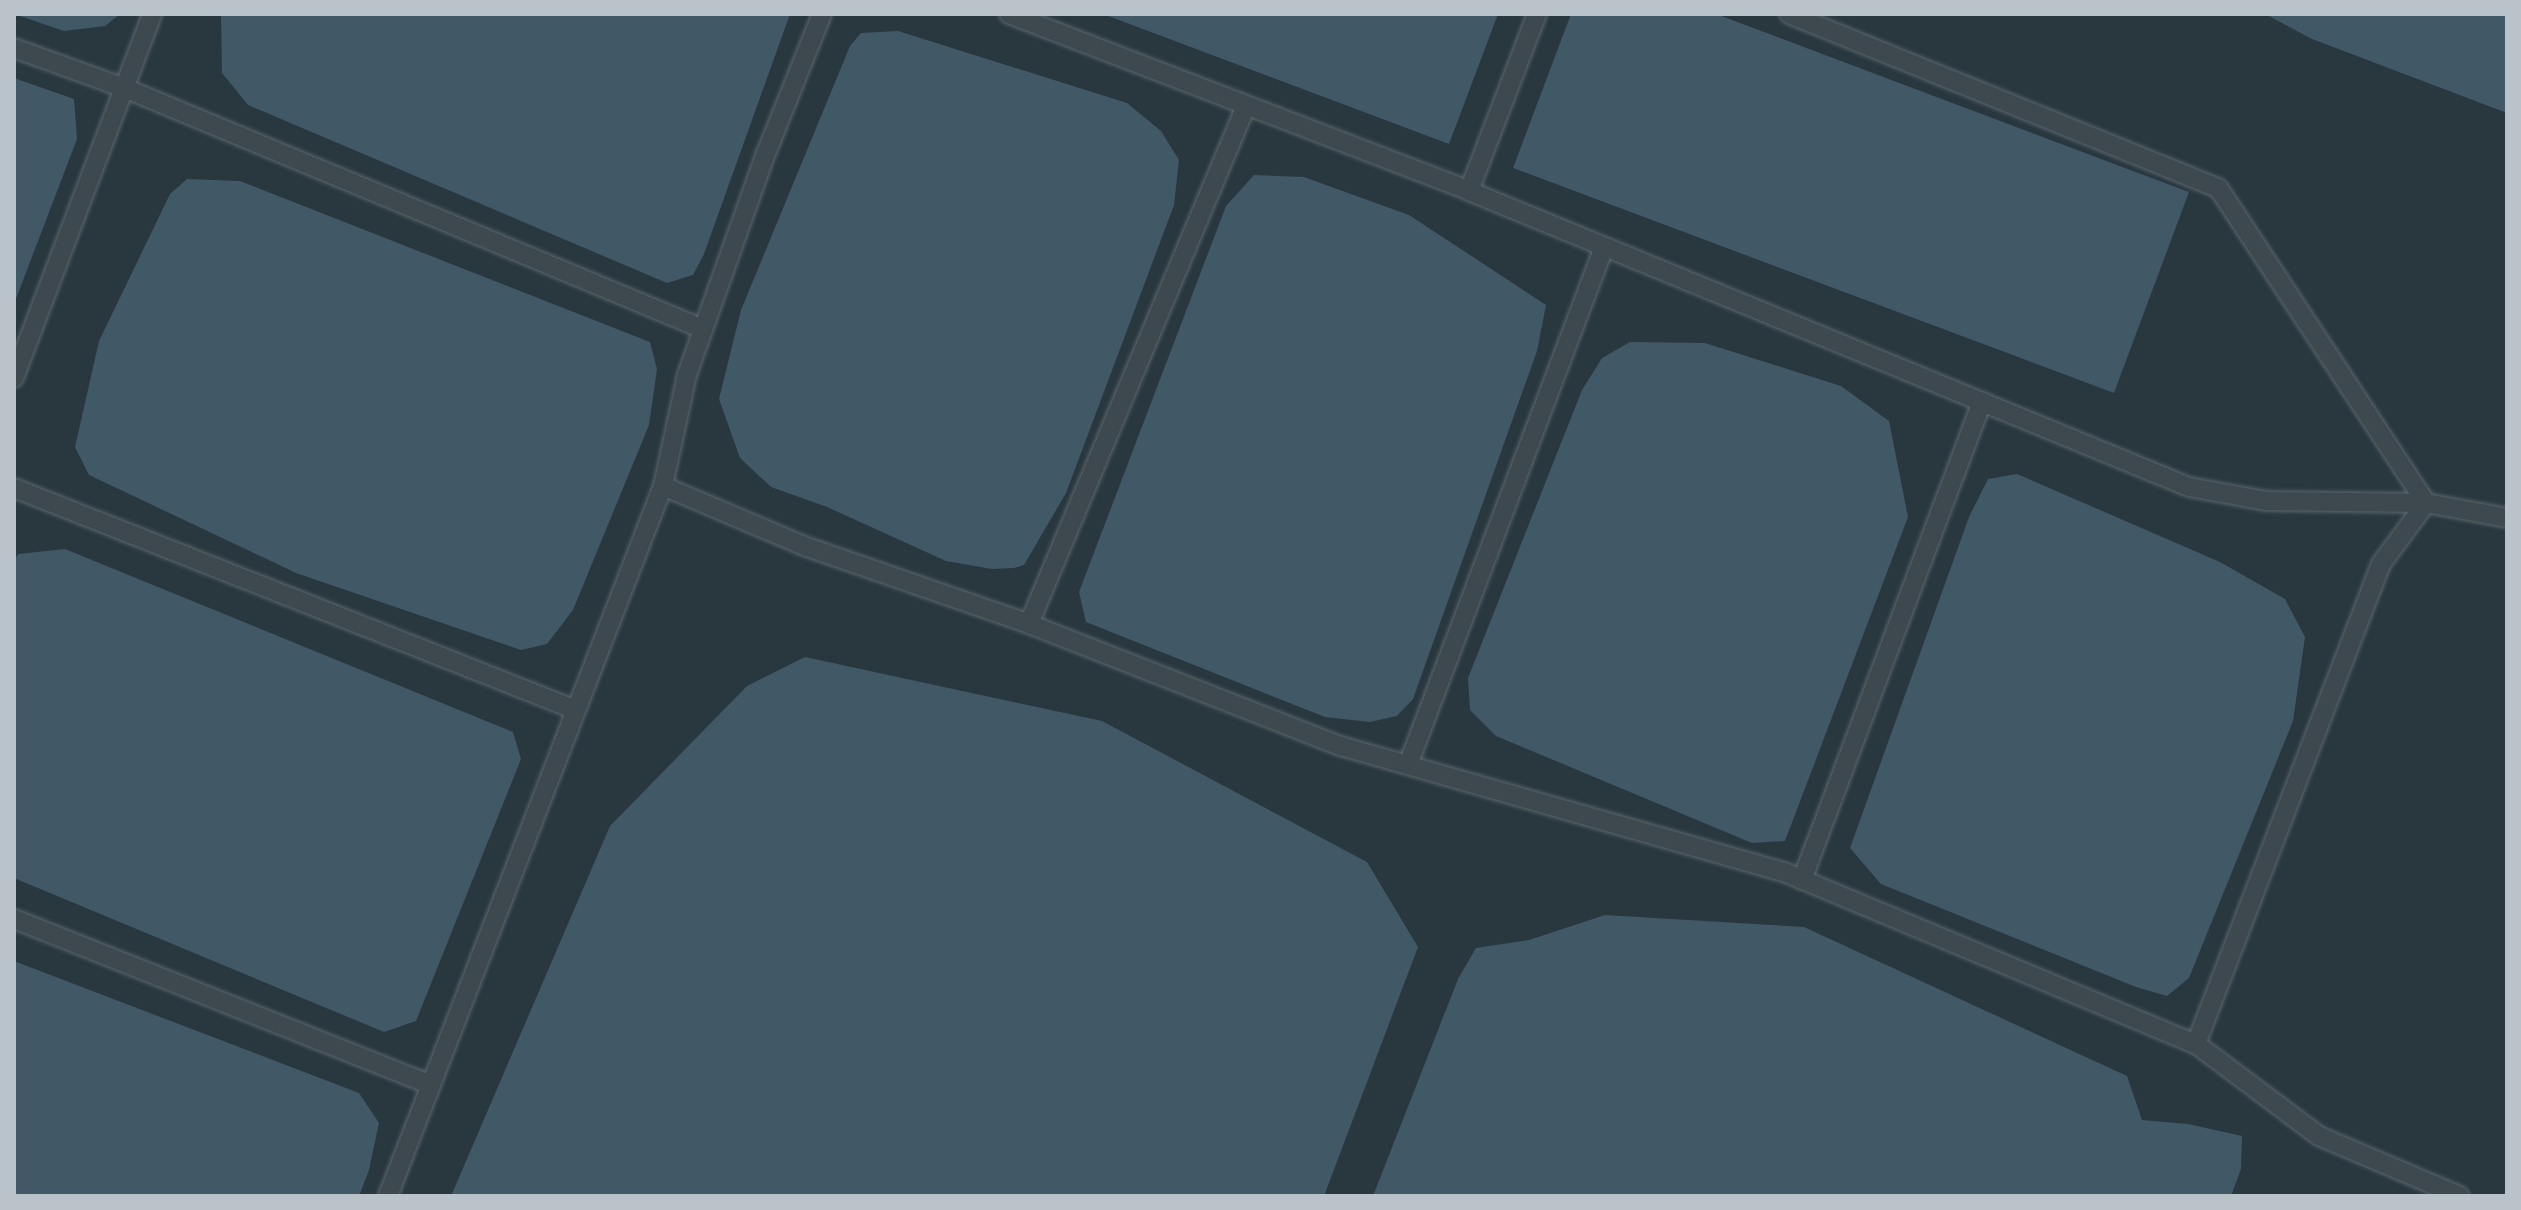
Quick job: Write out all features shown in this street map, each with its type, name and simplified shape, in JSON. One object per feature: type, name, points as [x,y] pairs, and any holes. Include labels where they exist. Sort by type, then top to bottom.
[{"type":"lane","points":[[14,378],[152,14]]},
{"type":"lane","points":[[388,1196],[663,486],[687,375],[766,153],[822,14]]},
{"type":"lane","points":[[1009,14],[1469,191],[2189,487],[2266,501],[2426,503],[2507,518]]},
{"type":"lane","points":[[1469,191],[1537,14]]},
{"type":"lane","points":[[1796,15],[2219,189],[2426,503]]},
{"type":"lane","points":[[14,48],[122,87],[703,329]]},
{"type":"lane","points":[[1029,624],[1246,106]]},
{"type":"lane","points":[[1408,765],[1604,247]]},
{"type":"lane","points":[[1802,880],[1982,402]]},
{"type":"lane","points":[[663,486],[807,547],[1029,624],[1341,746],[1802,880],[2196,1044],[2319,1136],[2460,1196]]},
{"type":"lane","points":[[14,488],[576,710]]},
{"type":"lane","points":[[2196,1044],[2381,564],[2426,503]]},
{"type":"lane","points":[[14,919],[431,1085]]},
{"type":"water","points":[[14,14],[120,14],[105,26],[64,31]]},
{"type":"water","points":[[221,14],[790,14],[704,254],[693,275],[667,283],[248,105],[222,73]]},
{"type":"water","points":[[1103,14],[1498,14],[1449,144]]},
{"type":"water","points":[[1571,14],[1716,14],[2189,192],[2114,393],[1513,168]]},
{"type":"water","points":[[2265,14],[2507,14],[2507,113],[2312,39]]},
{"type":"water","points":[[898,31],[1127,103],[1161,131],[1179,160],[1174,205],[1066,493],[1024,565],[1014,568],[992,569],[946,561],[827,507],[771,487],[740,458],[719,399],[741,310],[850,46],[861,33]]},
{"type":"water","points":[[14,78],[74,99],[77,139],[14,304]]},
{"type":"water","points":[[1254,175],[1304,177],[1409,215],[1546,305],[1537,351],[1413,699],[1397,716],[1370,722],[1325,717],[1086,622],[1079,592],[1226,206]]},
{"type":"water","points":[[187,179],[240,181],[650,342],[657,369],[649,425],[573,610],[547,644],[521,650],[296,573],[89,475],[75,447],[99,341],[170,194]]},
{"type":"water","points":[[1630,342],[1705,343],[1841,386],[1889,421],[1908,517],[1785,841],[1752,843],[1496,736],[1470,710],[1468,678],[1582,390],[1602,358]]},
{"type":"water","points":[[2017,474],[2220,562],[2285,599],[2305,637],[2293,721],[2189,978],[2167,996],[2136,987],[1881,884],[1850,848],[1969,517],[1988,479]]},
{"type":"water","points":[[65,549],[513,732],[521,759],[416,1021],[384,1032],[14,878],[14,561],[18,554]]},
{"type":"water","points":[[805,657],[1102,721],[1367,862],[1418,947],[1324,1196],[451,1196],[610,826],[747,686]]},
{"type":"water","points":[[1605,915],[1804,927],[2127,1076],[2142,1120],[2188,1124],[2242,1136],[2241,1169],[2231,1196],[1373,1196],[1458,979],[1476,948],[1529,940]]},
{"type":"water","points":[[14,961],[359,1093],[379,1123],[369,1170],[359,1196],[14,1196]]}]
